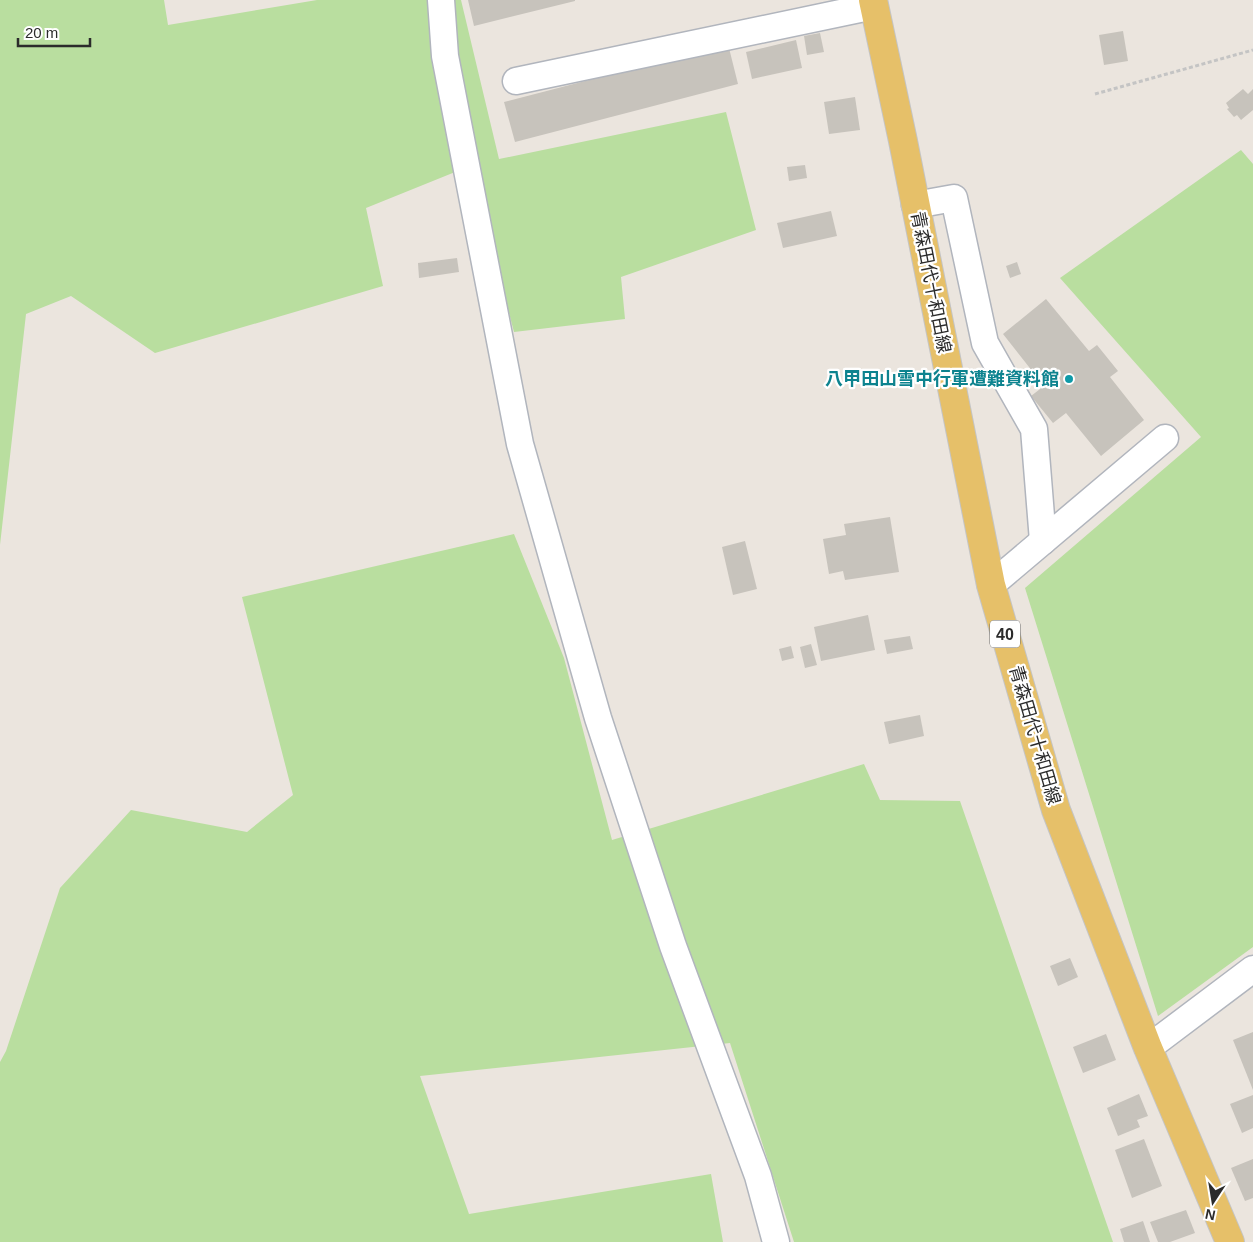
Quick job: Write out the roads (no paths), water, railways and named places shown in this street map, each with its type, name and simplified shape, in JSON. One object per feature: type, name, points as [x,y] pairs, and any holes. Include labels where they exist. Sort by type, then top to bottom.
[{"type":"main road","name":"青森田代十和田線","points":[[873,3],[991,585],[1056,810],[1148,1048],[1230,1242]]},
{"type":"street","points":[[441,0],[445,56],[520,444],[598,718],[673,946],[758,1176],[776,1242]]},
{"type":"street","points":[[516,81],[873,3]]},
{"type":"street","points":[[915,205],[954,198],[985,343],[1034,429],[1043,541]]},
{"type":"street","points":[[991,585],[1165,438]]},
{"type":"street","points":[[1148,1048],[1253,969]]},
{"type":"place","name":"八甲田山雪中行軍遭難資料館","points":[[1069,379]]}]
